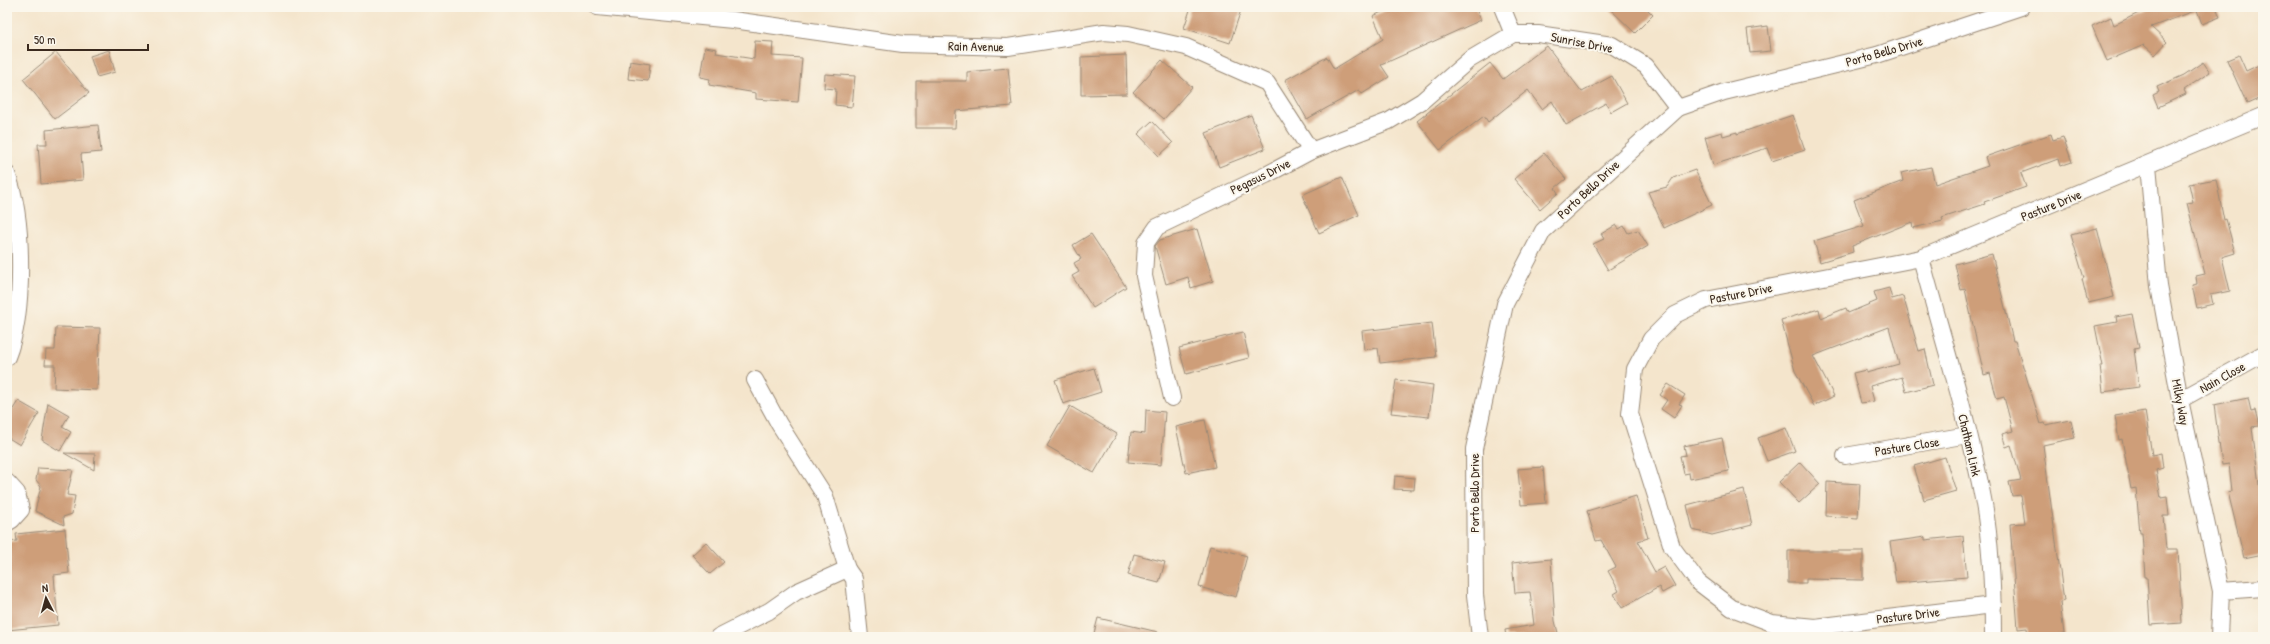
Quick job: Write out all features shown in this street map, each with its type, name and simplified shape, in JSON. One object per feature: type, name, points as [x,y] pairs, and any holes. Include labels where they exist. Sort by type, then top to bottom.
[{"type":"street","name":"Rain Avenue","points":[[597,7],[733,20],[903,44],[1008,46],[1104,32],[1128,34],[1186,47],[1267,83],[1311,151]]},
{"type":"street","points":[[1502,7],[1513,34]]},
{"type":"street","name":"Porto Bello Drive","points":[[1480,637],[1474,595],[1474,448],[1505,304],[1543,231],[1678,108],[1724,92],[1877,55],[2022,7]]},
{"type":"street","name":"Pegasus Drive","points":[[1172,398],[1144,276],[1146,243],[1157,227],[1266,175],[1311,151],[1389,121],[1422,101],[1469,60],[1513,34]]},
{"type":"street","name":"Sunrise Drive","points":[[1513,34],[1538,34],[1612,45],[1646,66],[1678,108]]},
{"type":"street","name":"Pasture Drive","points":[[1993,605],[1815,627],[1772,623],[1732,608],[1698,582],[1672,548],[1630,414],[1635,369],[1651,339],[1675,315],[1706,300],[1921,258],[2263,116]]},
{"type":"street","name":"Milky Way","points":[[2148,165],[2159,286],[2180,400],[2221,591],[2219,637]]},
{"type":"street","points":[[7,174],[14,192],[19,238],[18,286],[13,341],[7,357]]},
{"type":"street","name":"Chatham Link","points":[[1921,258],[1968,435],[1984,505],[1993,605],[1993,637]]},
{"type":"street","name":"Nain Close","points":[[2180,400],[2263,354]]},
{"type":"street","points":[[755,380],[779,424],[825,496],[847,569],[854,578],[860,637]]},
{"type":"street","name":"Pasture Close","points":[[1845,456],[1968,435]]},
{"type":"street","points":[[7,482],[18,493],[21,510],[12,520],[7,523]]},
{"type":"street","points":[[718,637],[769,611],[796,592],[847,569]]},
{"type":"street","points":[[2221,591],[2263,588]]},
{"type":"building","points":[[1191,7],[1242,7],[1230,43],[1184,28]]},
{"type":"building","points":[[1393,7],[1475,7],[1481,20],[1381,65],[1389,77],[1362,94],[1359,90],[1307,119],[1285,80],[1327,57],[1334,69],[1383,39],[1373,16]]},
{"type":"building","points":[[1608,7],[1645,7],[1653,15],[1635,33]]},
{"type":"building","points":[[2151,7],[2216,7],[2220,17],[2202,24],[2197,10],[2151,27],[2167,42],[2155,55],[2144,45],[2107,61],[2092,26],[2111,17],[2114,25]]},
{"type":"building","points":[[1768,26],[1771,51],[1750,53],[1747,29]]},
{"type":"building","points":[[755,41],[773,42],[772,56],[802,58],[798,102],[756,99],[756,93],[709,85],[710,79],[700,77],[705,47],[717,49],[716,53],[754,59]]},
{"type":"building","points":[[1547,46],[1582,92],[1612,76],[1627,103],[1611,112],[1606,103],[1566,125],[1552,101],[1542,109],[1528,90],[1488,122],[1484,116],[1440,150],[1417,121],[1490,63],[1503,79]]},
{"type":"building","points":[[109,50],[115,72],[97,77],[90,56]]},
{"type":"building","points":[[56,52],[89,93],[55,119],[23,79]]},
{"type":"building","points":[[1126,55],[1127,94],[1081,95],[1081,57]]},
{"type":"building","points":[[2239,55],[2246,71],[2263,63],[2263,97],[2247,104],[2227,60]]},
{"type":"building","points":[[1162,60],[1192,87],[1164,119],[1133,92]]},
{"type":"building","points":[[630,61],[650,64],[648,81],[628,79]]},
{"type":"building","points":[[2203,62],[2210,72],[2184,90],[2186,94],[2158,107],[2153,95],[2159,92],[2157,87],[2184,75]]},
{"type":"building","points":[[1008,68],[1012,106],[956,111],[955,128],[916,128],[916,81],[967,81],[967,72]]},
{"type":"building","points":[[825,74],[855,76],[852,107],[835,105],[836,89],[824,88]]},
{"type":"building","points":[[1251,115],[1265,149],[1219,167],[1206,133]]},
{"type":"building","points":[[1793,115],[1805,150],[1772,161],[1767,148],[1713,165],[1705,137],[1722,132],[1723,136],[1737,132],[1737,134]]},
{"type":"building","points":[[1152,121],[1173,143],[1159,156],[1138,134]]},
{"type":"building","points":[[98,125],[101,152],[81,154],[83,180],[41,184],[38,144],[47,144],[46,130]]},
{"type":"building","points":[[2051,134],[2053,140],[2063,137],[2072,162],[2060,166],[2058,159],[2021,173],[2026,187],[1984,202],[1985,204],[1942,218],[1943,221],[1913,228],[1912,222],[1852,246],[1853,252],[1820,262],[1814,241],[1864,226],[1854,200],[1903,181],[1901,173],[1931,167],[1935,184],[1988,166],[1985,157]]},
{"type":"building","points":[[1544,153],[1566,179],[1555,188],[1558,193],[1540,209],[1514,179]]},
{"type":"building","points":[[1695,170],[1712,205],[1664,228],[1648,192],[1667,187],[1673,178]]},
{"type":"building","points":[[1342,177],[1359,215],[1319,233],[1302,195]]},
{"type":"building","points":[[2216,179],[2224,220],[2226,219],[2235,253],[2222,257],[2230,291],[2211,295],[2213,304],[2197,308],[2192,285],[2197,284],[2196,276],[2205,274],[2187,203],[2193,202],[2189,184]]},
{"type":"building","points":[[1616,225],[1619,229],[1624,226],[1628,233],[1638,230],[1648,246],[1608,270],[1593,244],[1604,239],[1601,234]]},
{"type":"building","points":[[2097,228],[2114,297],[2088,303],[2082,279],[2084,278],[2071,235]]},
{"type":"building","points":[[1197,229],[1213,281],[1191,288],[1188,277],[1166,284],[1155,246],[1160,240]]},
{"type":"building","points":[[1091,234],[1126,287],[1093,308],[1072,276],[1079,272],[1074,263],[1081,259],[1073,245]]},
{"type":"building","points":[[1992,254],[2013,341],[2015,341],[2041,424],[2045,423],[2046,425],[2071,420],[2075,438],[2043,445],[2064,601],[2060,602],[2064,634],[2028,637],[2027,628],[2018,629],[2010,524],[2025,523],[2021,495],[2012,496],[2009,482],[2021,480],[2011,445],[2006,447],[2002,434],[2013,431],[2004,397],[1997,399],[1990,373],[1984,375],[1965,289],[1961,290],[1955,264]]},
{"type":"building","points":[[1889,288],[1892,299],[1903,296],[1919,351],[1925,349],[1933,385],[1906,392],[1902,377],[1870,386],[1874,401],[1861,403],[1853,373],[1866,370],[1866,373],[1899,364],[1889,327],[1813,356],[1834,396],[1814,406],[1795,371],[1781,320],[1819,309],[1821,318],[1846,308],[1848,313],[1877,301],[1874,292]]},
{"type":"building","points":[[2132,314],[2139,348],[2134,349],[2139,387],[2103,392],[2100,366],[2103,366],[2095,326],[2117,322],[2116,317]]},
{"type":"building","points":[[1432,323],[1436,357],[1380,363],[1378,348],[1364,350],[1362,331]]},
{"type":"building","points":[[56,327],[100,328],[97,390],[54,388],[55,365],[45,365],[46,350],[55,350]]},
{"type":"building","points":[[1243,332],[1249,358],[1186,374],[1179,348]]},
{"type":"building","points":[[1094,368],[1101,392],[1063,404],[1055,380]]},
{"type":"building","points":[[1396,380],[1433,385],[1429,417],[1391,413]]},
{"type":"building","points":[[1668,384],[1685,395],[1679,404],[1682,405],[1674,418],[1661,409],[1667,400],[1660,395]]},
{"type":"building","points":[[2248,398],[2251,411],[2255,410],[2259,426],[2252,427],[2259,485],[2263,484],[2263,554],[2244,558],[2228,492],[2232,491],[2229,464],[2222,465],[2214,405]]},
{"type":"building","points":[[18,401],[39,413],[20,445],[7,437],[7,419]]},
{"type":"building","points":[[48,403],[69,415],[62,427],[71,432],[60,451],[42,440]]},
{"type":"building","points":[[1070,406],[1117,434],[1094,473],[1047,446]]},
{"type":"building","points":[[1146,410],[1165,412],[1161,465],[1128,462],[1131,432],[1145,434]]},
{"type":"building","points":[[2145,411],[2152,455],[2161,453],[2163,468],[2156,470],[2161,498],[2167,497],[2169,516],[2163,516],[2166,549],[2178,549],[2182,623],[2150,625],[2147,577],[2145,577],[2142,533],[2140,533],[2136,488],[2131,489],[2122,439],[2119,440],[2115,416]]},
{"type":"building","points":[[1205,420],[1215,467],[1186,473],[1176,427]]},
{"type":"building","points":[[1786,428],[1795,451],[1767,461],[1758,438]]},
{"type":"building","points":[[1722,438],[1729,471],[1690,479],[1689,473],[1684,474],[1680,456],[1686,455],[1684,446]]},
{"type":"building","points":[[64,453],[95,454],[94,470]]},
{"type":"building","points":[[1945,457],[1956,491],[1924,500],[1914,466]]},
{"type":"building","points":[[1800,462],[1820,484],[1799,503],[1779,482]]},
{"type":"building","points":[[1543,467],[1546,503],[1521,505],[1518,469]]},
{"type":"building","points":[[38,468],[73,470],[67,495],[75,496],[72,514],[63,517],[64,525],[35,511],[41,486],[36,480]]},
{"type":"building","points":[[1395,476],[1415,478],[1414,490],[1394,489]]},
{"type":"building","points":[[1827,482],[1860,484],[1858,518],[1826,516]]},
{"type":"building","points":[[1744,490],[1752,525],[1712,535],[1693,530],[1687,505]]},
{"type":"building","points":[[1636,496],[1648,538],[1638,541],[1655,572],[1664,567],[1675,586],[1662,593],[1659,587],[1622,608],[1614,594],[1619,591],[1608,571],[1616,567],[1601,540],[1596,541],[1587,511]]},
{"type":"building","points":[[65,529],[69,573],[54,575],[58,625],[7,630],[7,542],[17,541],[16,534]]},
{"type":"building","points":[[1963,536],[1967,577],[1896,583],[1890,542],[1925,537],[1925,540]]},
{"type":"building","points":[[706,542],[724,562],[710,574],[692,555]]},
{"type":"building","points":[[1210,546],[1247,556],[1236,597],[1199,587]]},
{"type":"building","points":[[1788,551],[1863,551],[1863,580],[1806,579],[1806,583],[1788,583]]},
{"type":"building","points":[[1134,554],[1165,562],[1159,583],[1128,575]]},
{"type":"building","points":[[1551,559],[1555,621],[1559,637],[1506,637],[1505,630],[1534,625],[1530,592],[1515,593],[1512,563]]},
{"type":"building","points":[[1098,618],[1158,632],[1157,637],[1093,637]]}]
